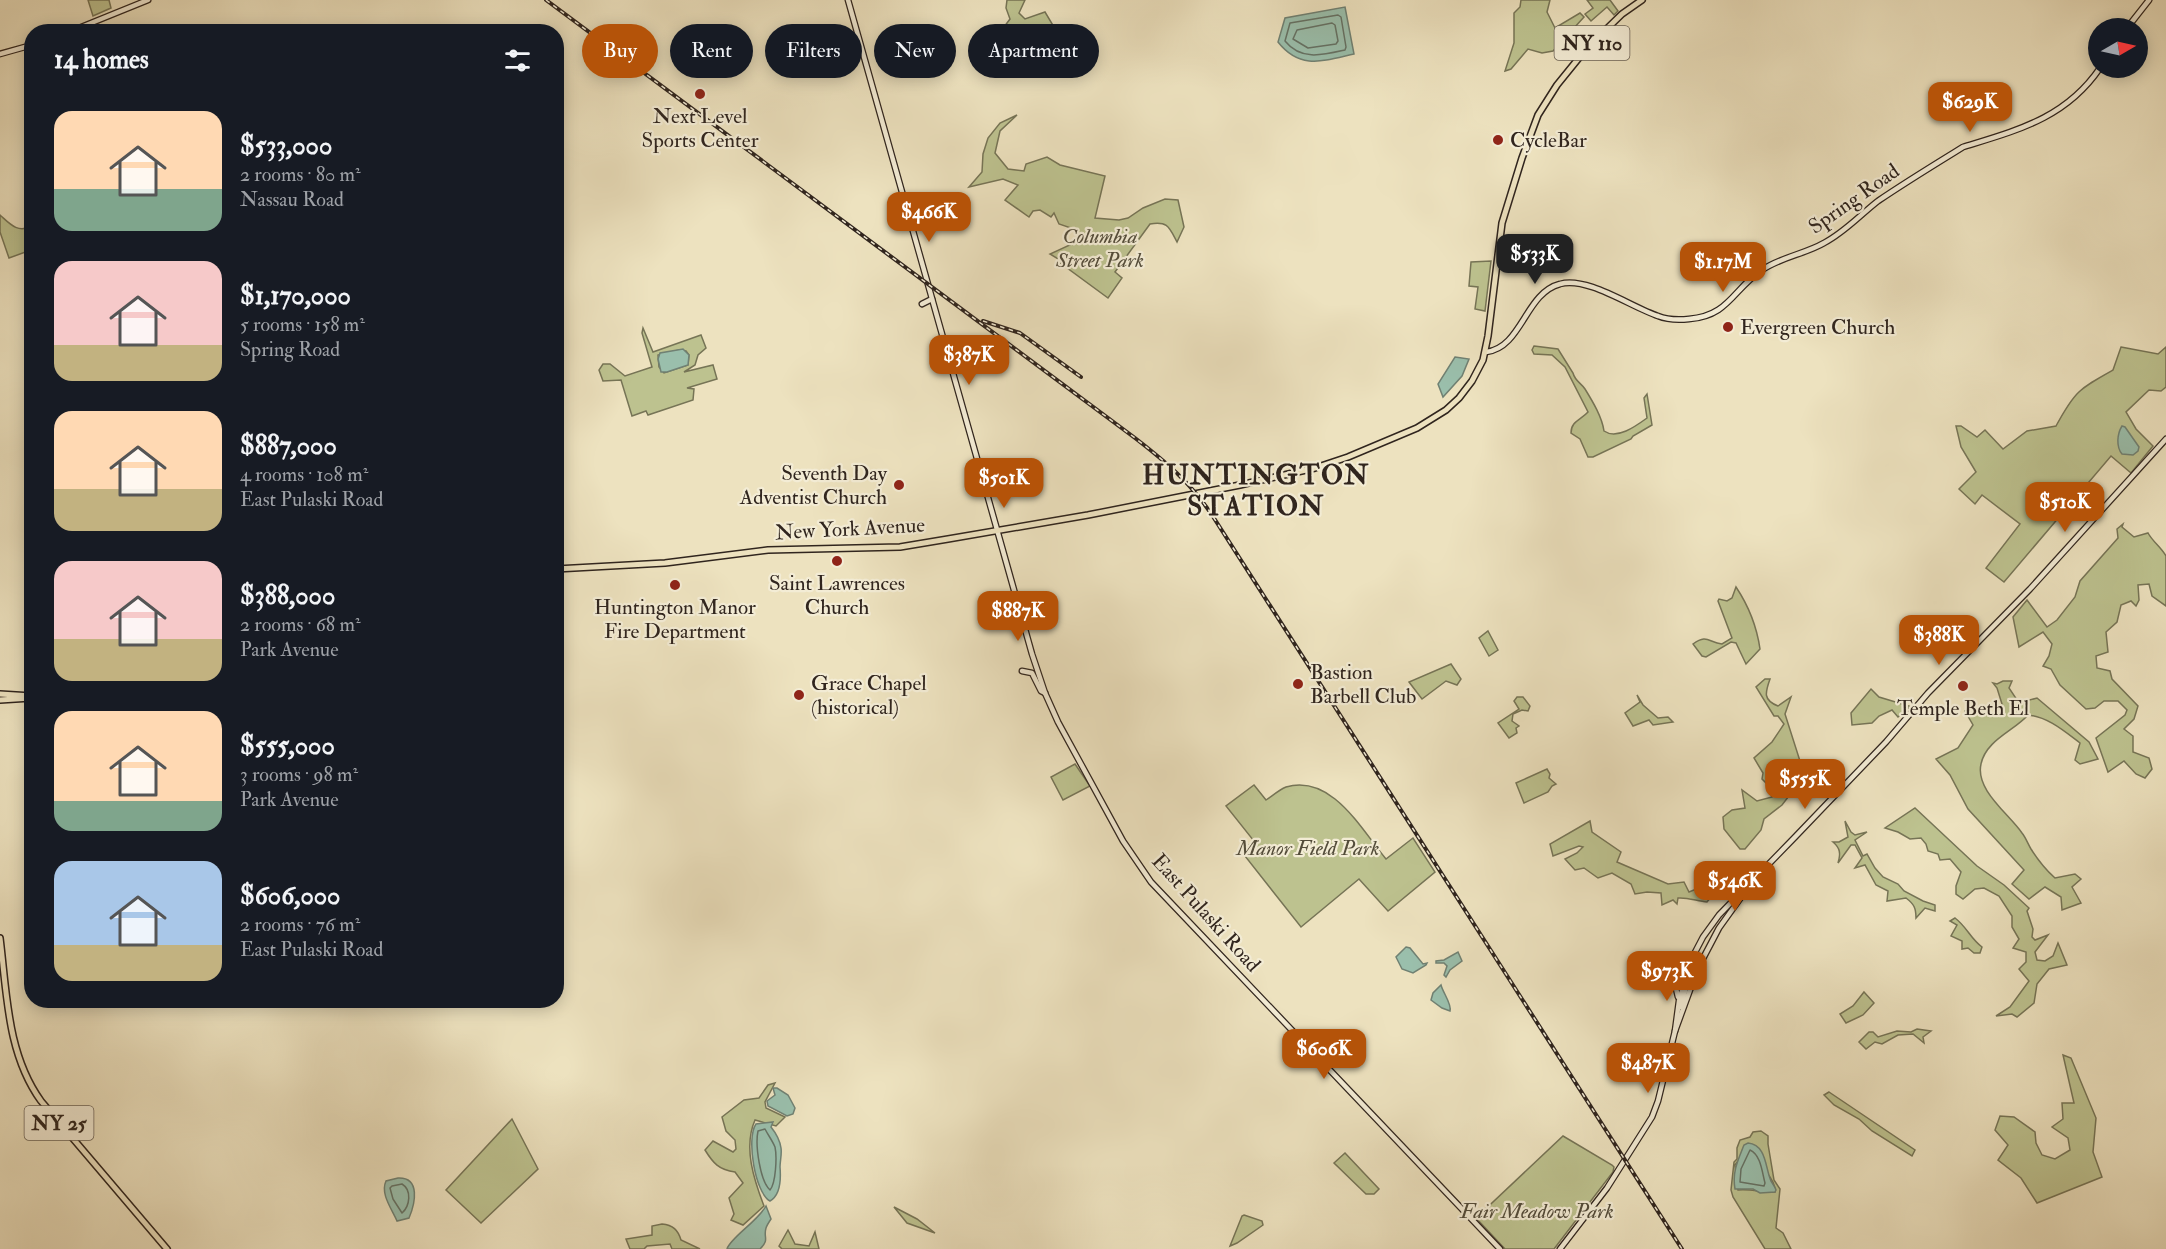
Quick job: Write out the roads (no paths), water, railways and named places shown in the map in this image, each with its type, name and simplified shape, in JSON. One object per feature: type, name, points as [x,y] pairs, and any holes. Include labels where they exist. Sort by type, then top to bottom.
[{"type":"main road","points":[[89,24],[148,0]]},
{"type":"main road","name":"East Pulaski Road","points":[[848,0],[1045,693],[1062,730],[1123,841],[1149,879],[1500,1249]]},
{"type":"main road","name":"New York Avenue","points":[[564,569],[665,563],[763,550],[900,547],[998,531],[1240,485],[1329,464],[1417,428],[1443,413],[1460,398],[1469,386],[1486,352],[1502,223],[1531,131],[1551,94],[1587,48],[1622,14],[1642,0]]},
{"type":"main road","points":[[2135,18],[2149,0]]},
{"type":"main road","points":[[0,54],[24,47]]},
{"type":"main road","name":"Spring Road","points":[[1486,352],[1495,351],[1510,337],[1536,301],[1548,289],[1569,282],[1586,285],[1664,318],[1698,318],[1715,313],[1733,300],[1761,271],[1824,243],[1850,226],[1878,201],[1963,147],[2021,129],[2054,112],[2077,96],[2092,78]]},
{"type":"main road","points":[[897,216],[904,216],[907,209]]},
{"type":"main road","points":[[922,304],[932,299]]},
{"type":"main road","points":[[1679,1001],[1674,980],[1659,965],[1684,966],[1719,915],[1886,742],[1928,693],[2030,588],[2166,439]]},
{"type":"main road","points":[[1022,671],[1032,673],[1041,691],[1045,693]]},
{"type":"main road","points":[[0,694],[24,696]]},
{"type":"main road","points":[[0,700],[24,698]]},
{"type":"main road","points":[[1719,928],[1750,884]]},
{"type":"main road","points":[[1677,1024],[1698,968],[1725,916],[1719,915]]},
{"type":"main road","name":"NY 25","points":[[0,938],[14,1044],[18,1060],[29,1084],[167,1249]]},
{"type":"main road","points":[[1675,1031],[1685,976],[1697,947]]},
{"type":"main road","points":[[1685,976],[1693,975],[1698,968]]},
{"type":"main road","points":[[1560,1249],[1607,1188],[1652,1117],[1688,980],[1685,976]]},
{"type":"water","points":[[1345,7],[1354,54],[1322,61],[1304,60],[1286,51],[1278,42],[1285,18]]},
{"type":"water","points":[[683,349],[689,355],[688,365],[661,372],[658,359],[660,353]]},
{"type":"water","points":[[1455,357],[1469,359],[1462,376],[1443,397],[1438,384]]},
{"type":"water","points":[[2122,426],[2139,447],[2133,455],[2122,454],[2119,448],[2118,437]]},
{"type":"water","points":[[1406,947],[1410,948],[1423,964],[1427,963],[1413,973],[1402,969],[1396,957]]},
{"type":"water","points":[[1458,952],[1462,961],[1450,970],[1446,977],[1444,975],[1447,966],[1444,963],[1436,963],[1436,961],[1444,960]]},
{"type":"water","points":[[1441,985],[1450,1005],[1450,1011],[1431,1000],[1433,993]]},
{"type":"water","points":[[773,1088],[788,1095],[795,1108],[793,1114],[787,1116],[768,1106],[767,1101],[775,1095]]},
{"type":"water","points":[[773,1122],[771,1127],[781,1148],[780,1186],[770,1201],[760,1188],[756,1177],[752,1141],[756,1124]]},
{"type":"water","points":[[1748,1143],[1762,1152],[1775,1192],[1760,1193],[1753,1189],[1735,1189],[1736,1166],[1744,1145]]},
{"type":"water","points":[[398,1178],[410,1182],[414,1199],[409,1218],[397,1221],[384,1191],[386,1181]]},
{"type":"water","points":[[766,1206],[771,1219],[765,1231],[766,1241],[760,1249],[727,1249],[733,1240],[757,1218]]},
{"type":"railway","points":[[546,0],[1135,438],[1186,482],[1212,515],[1682,1249]]},
{"type":"railway","points":[[983,321],[1020,333],[1081,377]]},
{"type":"place","name":"Next Level Sports Center","points":[[700,94]]},
{"type":"place","name":"CycleBar","points":[[1498,140]]},
{"type":"place","name":"Evergreen Church","points":[[1728,327]]},
{"type":"place","name":"Seventh Day Adventist Church","points":[[899,485]]},
{"type":"place","name":"Saint Lawrences Church","points":[[837,561]]},
{"type":"place","name":"Huntington Manor Fire Department","points":[[675,585]]},
{"type":"place","name":"Bastion Barbell Club","points":[[1298,684]]},
{"type":"place","name":"Temple Beth El","points":[[1963,686]]},
{"type":"place","name":"Grace Chapel (historical)","points":[[799,695]]},
{"type":"district","name":"HUNTINGTON STATION","points":[[1256,490]]},
{"type":"park label","name":"Columbia Street Park","points":[[1100,248]]},
{"type":"park label","name":"Manor Field Park","points":[[1308,848]]},
{"type":"park label","name":"Fair Meadow Park","points":[[1537,1211]]}]
